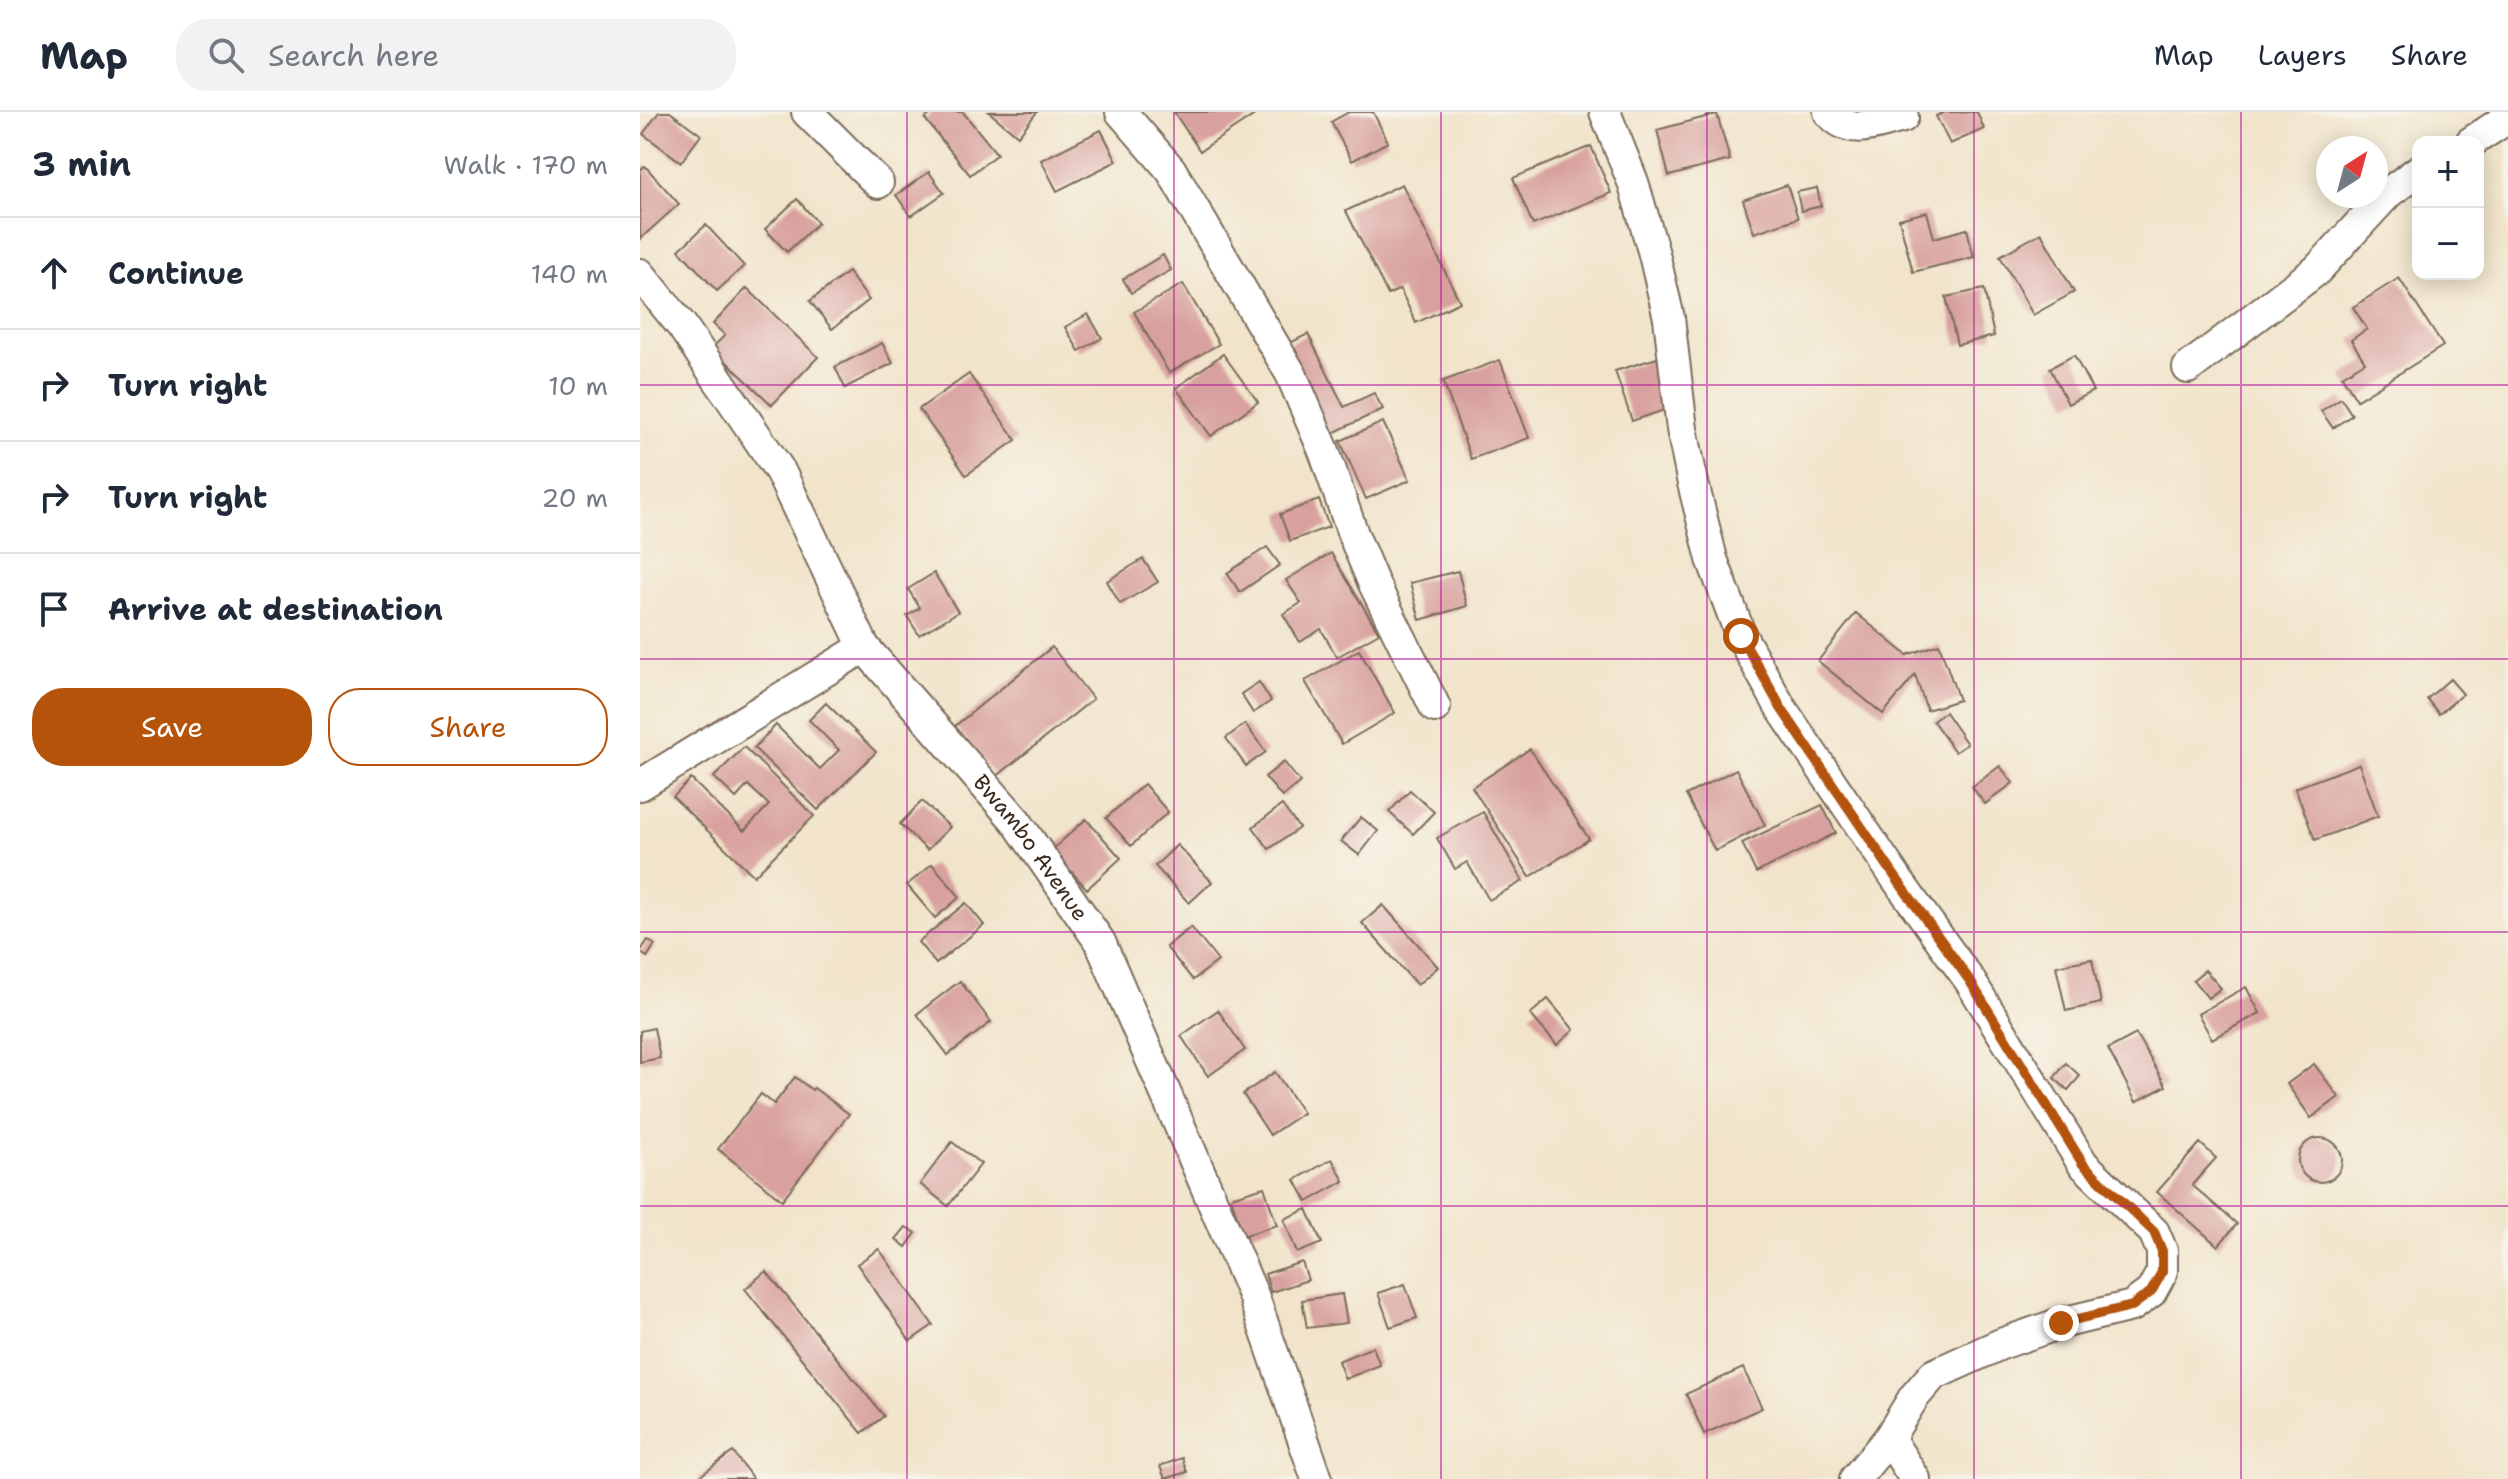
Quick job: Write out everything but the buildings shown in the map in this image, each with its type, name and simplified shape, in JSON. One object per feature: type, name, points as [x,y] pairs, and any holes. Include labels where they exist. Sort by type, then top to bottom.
[{"type":"street","points":[[807,112],[878,183]]},
{"type":"street","points":[[1121,112],[1171,170],[1291,374],[1324,451],[1373,582],[1435,707]]},
{"type":"street","points":[[1605,112],[1633,182],[1654,254],[1669,318],[1682,429],[1692,479],[1712,559],[1741,636],[1781,708],[1970,981],[2076,1153],[2093,1175],[2154,1232],[2162,1251],[2162,1272],[2151,1292],[2132,1306],[2061,1323],[2001,1344],[1933,1375],[1914,1397],[1889,1438],[1855,1479]]},
{"type":"street","points":[[1829,112],[1840,124],[1860,128],[1903,117]]},
{"type":"street","points":[[2480,136],[2508,118]]},
{"type":"street","points":[[2188,368],[2317,270],[2388,193],[2412,175]]},
{"type":"street","name":"Bwambo Avenue","points":[[640,274],[682,326],[780,471],[864,647],[1016,821],[1100,942],[1253,1295],[1317,1479]]},
{"type":"street","points":[[640,785],[864,647]]},
{"type":"street","points":[[1889,1438],[1915,1479]]},
{"type":"route","points":[[1741,636],[1781,708],[1970,981],[2083,1164],[2154,1232],[2162,1251],[2162,1272],[2151,1292],[2132,1306],[2061,1323]]}]
